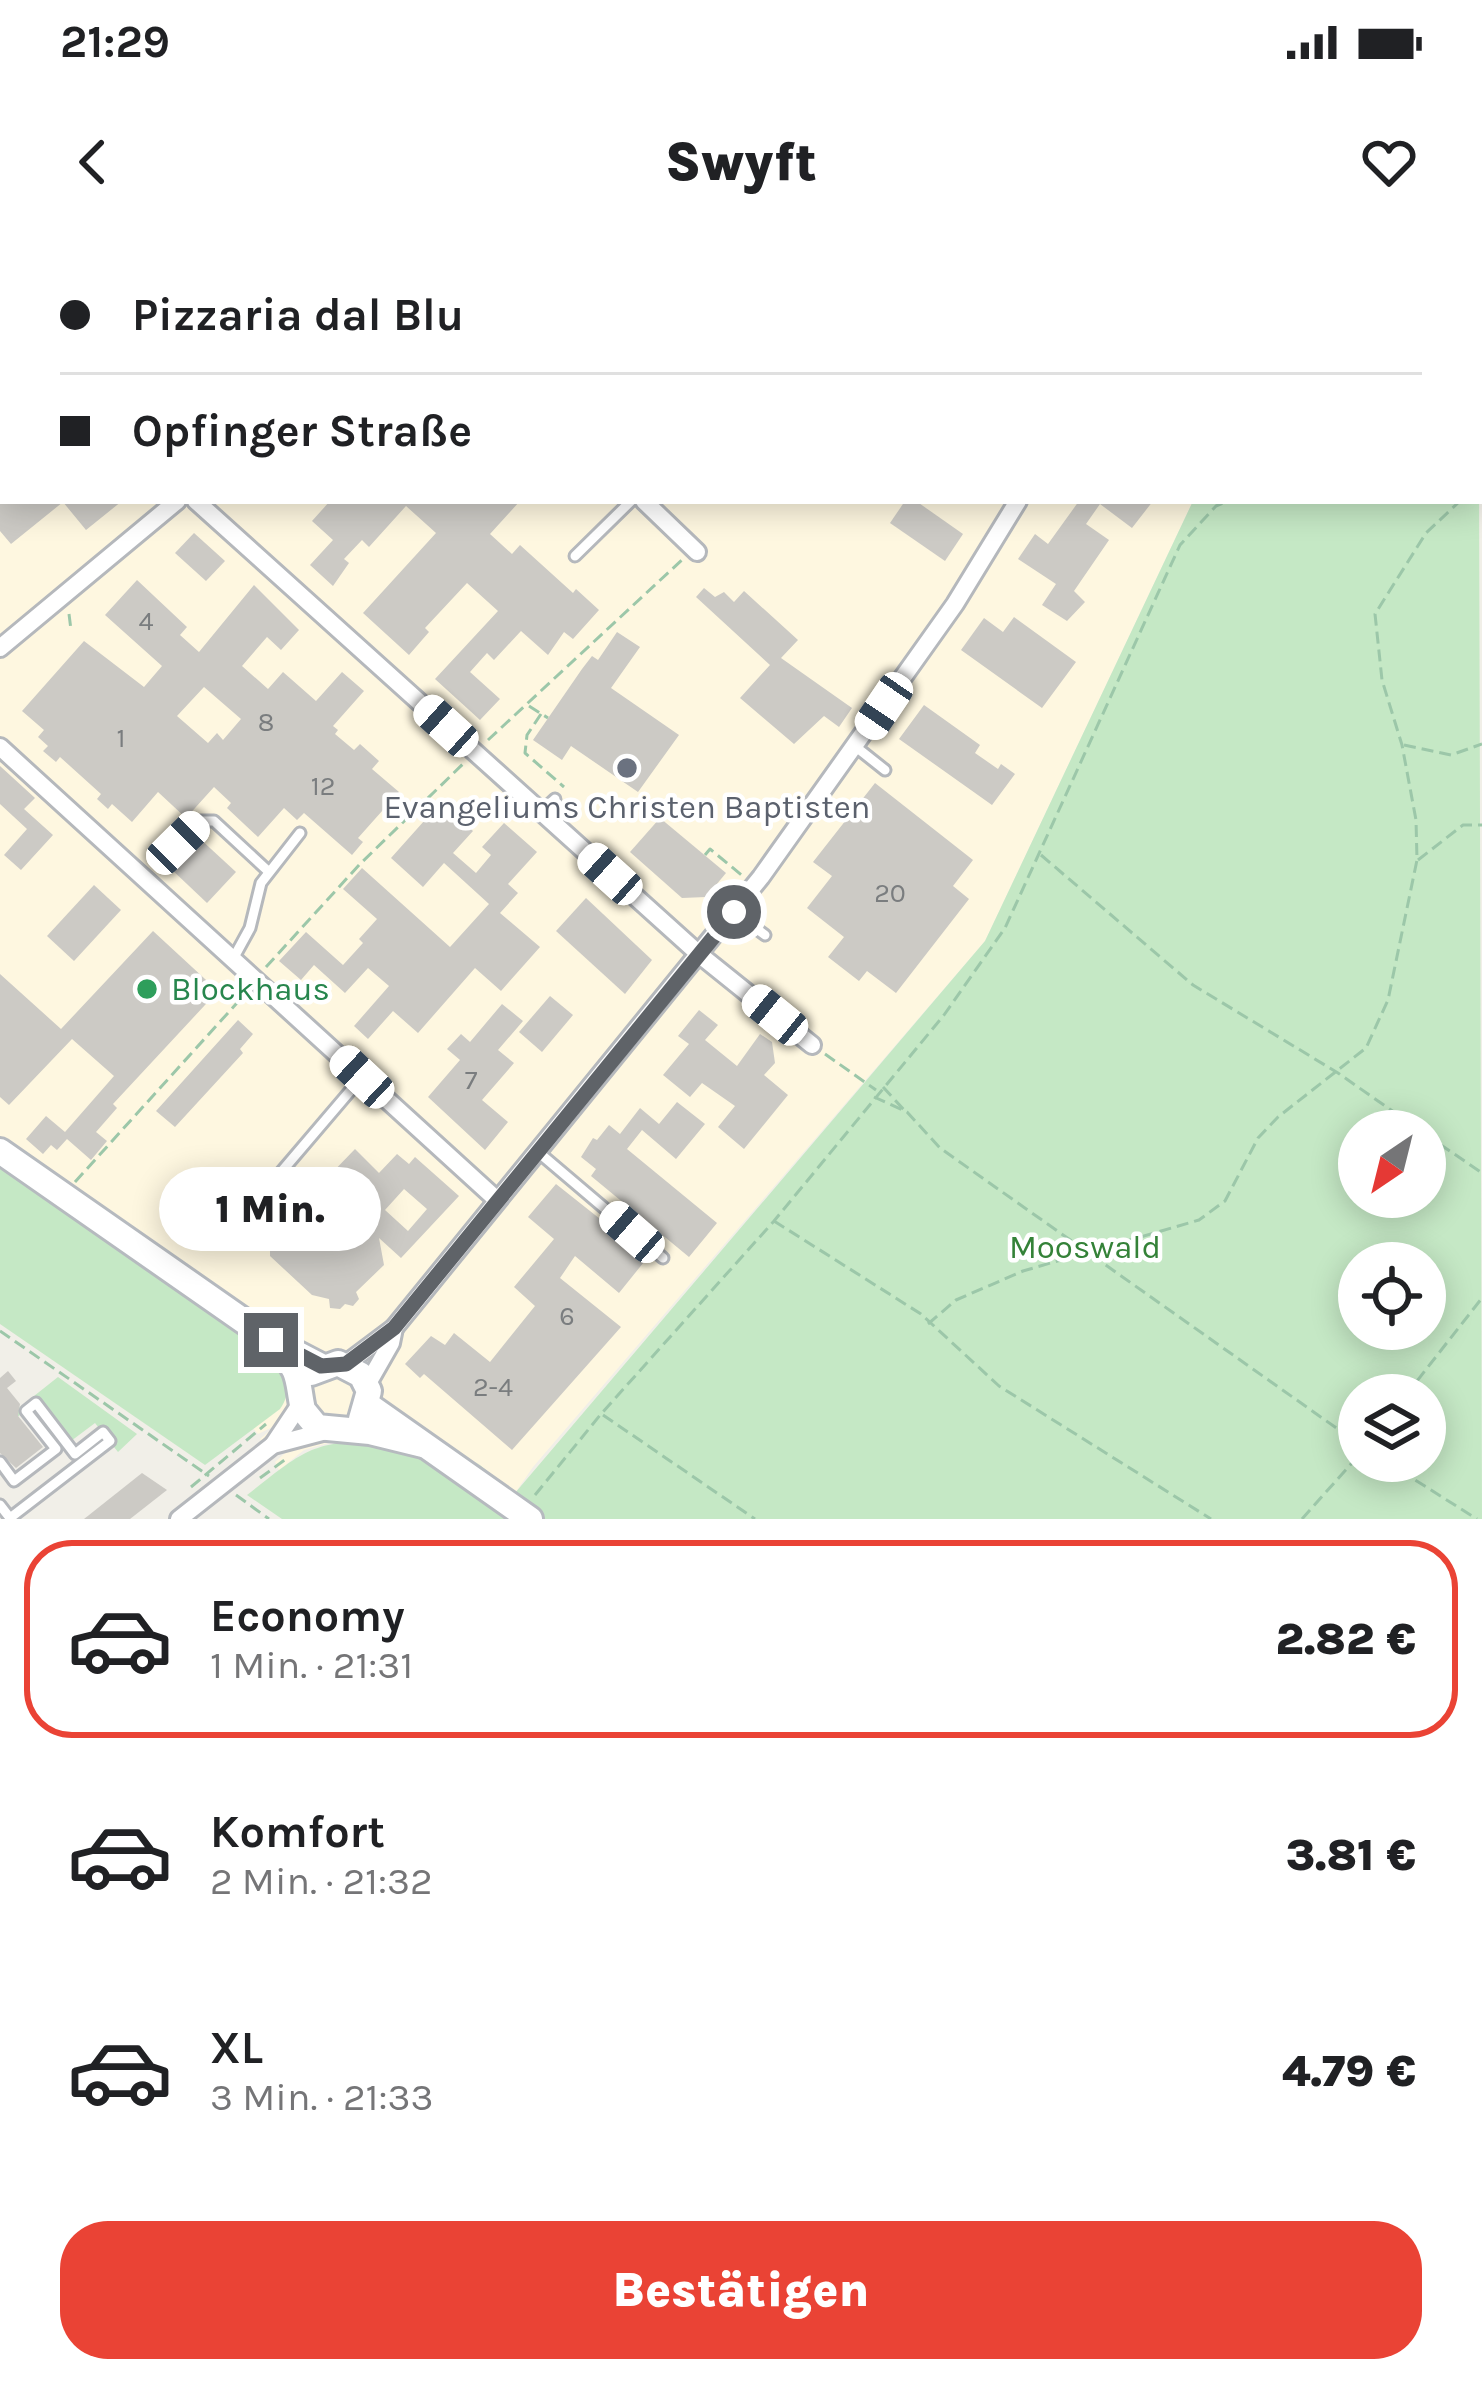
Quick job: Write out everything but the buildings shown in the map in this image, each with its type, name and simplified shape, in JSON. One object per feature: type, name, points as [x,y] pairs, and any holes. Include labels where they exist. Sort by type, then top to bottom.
[{"type":"main road","points":[[0,1151],[271,1340],[297,1369],[368,1395],[423,1445],[525,1515]]},
{"type":"main road","points":[[318,1379],[309,1419],[337,1431],[423,1445]]},
{"type":"main road","points":[[337,1431],[368,1395]]},
{"type":"street","points":[[0,648],[173,504]]},
{"type":"street","points":[[199,504],[700,955],[812,1046]]},
{"type":"street","points":[[647,504],[695,551]]},
{"type":"street","points":[[179,1511],[273,1444],[318,1379],[394,1328],[755,885],[955,604],[1016,504]]},
{"type":"street","points":[[0,747],[497,1200]]},
{"type":"street","points":[[368,1395],[394,1328]]},
{"type":"street","points":[[273,1444],[337,1431]]},
{"type":"lane","points":[[575,556],[629,504]]},
{"type":"lane","points":[[856,747],[885,770]]},
{"type":"lane","points":[[540,813],[555,799]]},
{"type":"lane","points":[[178,843],[200,821],[214,821],[268,871]]},
{"type":"lane","points":[[232,959],[247,937],[268,871],[300,833]]},
{"type":"lane","points":[[734,912],[765,935]]},
{"type":"lane","points":[[242,1218],[362,1077]]},
{"type":"lane","points":[[537,1151],[663,1258]]},
{"type":"lane","points":[[0,1462],[14,1481],[56,1449],[26,1411],[35,1403],[74,1454],[103,1432],[110,1441],[10,1518],[0,1505]]},
{"type":"path","points":[[525,1515],[601,1414],[774,1221],[944,1015],[1005,928],[1180,545],[1221,504]]},
{"type":"path","points":[[928,1324],[956,1300],[1023,1271],[1181,1227],[1209,1213],[1238,1183],[1258,1138],[1366,1048],[1388,1000],[1417,860],[1416,820],[1402,745],[1382,680],[1375,614],[1426,533],[1457,504]]},
{"type":"path","points":[[69,1188],[360,864],[695,551]]},
{"type":"path","points":[[69,614],[71,630]]},
{"type":"path","points":[[583,652],[591,658]]},
{"type":"path","points":[[527,704],[548,718]]},
{"type":"path","points":[[541,714],[524,743],[525,753],[564,787]]},
{"type":"path","points":[[1402,745],[1451,755],[1482,743]]},
{"type":"path","points":[[1417,860],[1463,825],[1482,825]]},
{"type":"path","points":[[705,855],[710,849],[755,885]]},
{"type":"path","points":[[1041,855],[1193,986],[1391,1110]]},
{"type":"path","points":[[812,1046],[907,1112],[940,1148],[1338,1429]]},
{"type":"path","points":[[878,1091],[907,1112]]},
{"type":"path","points":[[1446,1148],[1482,1173]]},
{"type":"path","points":[[774,1221],[914,1310],[999,1386],[1210,1519]]},
{"type":"path","points":[[1422,1374],[1482,1298]]},
{"type":"path","points":[[0,1330],[204,1472]]},
{"type":"path","points":[[601,1414],[755,1519]]},
{"type":"path","points":[[179,1511],[204,1472],[277,1419]]},
{"type":"path","points":[[254,1481],[292,1456]]},
{"type":"path","points":[[1302,1519],[1338,1479]]},
{"type":"path","points":[[1418,1482],[1477,1519]]},
{"type":"path","points":[[235,1494],[269,1519]]},
{"type":"shaded area","points":[[0,504],[1192,504],[985,941],[533,1467],[504,1509],[348,1443],[304,1450],[279,1470],[275,1462],[292,1447],[273,1458],[260,1439],[275,1426],[258,1434],[252,1427],[280,1409],[0,1164]]},
{"type":"green space","name":"Mooswald","points":[[1192,504],[1479,504],[1482,1519],[282,1519],[247,1495],[312,1450],[365,1441],[392,1441],[507,1493],[476,1462],[515,1493],[985,941]]},
{"type":"green space","points":[[0,1164],[280,1357],[288,1383],[280,1409],[205,1465],[0,1324]]},
{"type":"green space","points":[[58,1377],[137,1434],[118,1452],[95,1423],[67,1444],[35,1403],[0,1431],[0,1423]]},
{"type":"place","name":"Evangeliums Christen Baptisten","points":[[627,768]]},
{"type":"place","name":"Blockhaus","points":[[147,989]]},
{"type":"route","points":[[271,1340],[321,1366],[346,1364],[394,1328],[734,912]]}]
